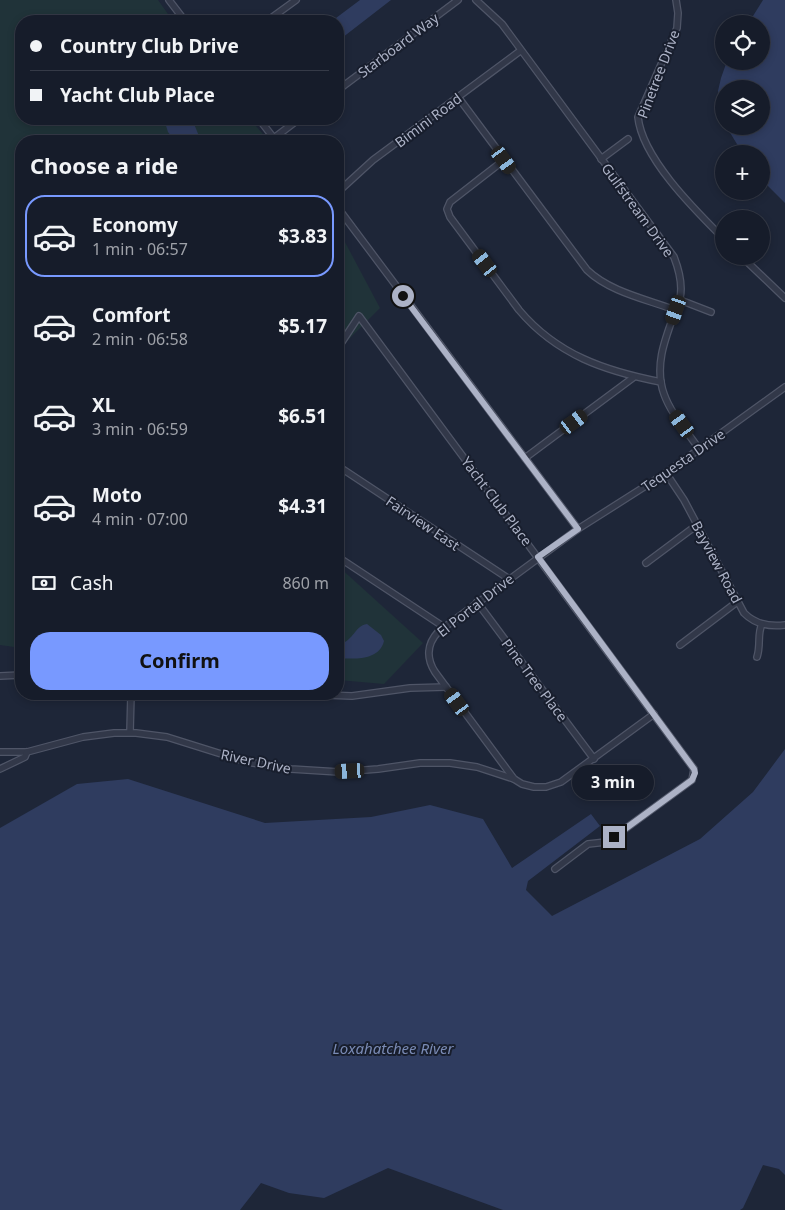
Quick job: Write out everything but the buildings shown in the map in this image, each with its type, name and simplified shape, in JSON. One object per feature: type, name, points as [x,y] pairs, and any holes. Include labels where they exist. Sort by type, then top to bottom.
[{"type":"street","points":[[169,0],[180,15]]},
{"type":"street","points":[[275,15],[296,0]]},
{"type":"street","name":"Starboard Way","points":[[344,86],[458,0]]},
{"type":"street","name":"Gulfstream Drive","points":[[476,0],[502,24],[520,51],[669,248],[680,275],[680,300],[661,352],[661,382],[663,393],[672,411],[700,448]]},
{"type":"street","name":"Pinetree Drive","points":[[676,0],[678,13],[677,28],[638,117],[639,126],[662,171],[715,229]]},
{"type":"street","name":"Bimini Road","points":[[344,187],[373,160],[520,51]]},
{"type":"street","points":[[458,97],[584,267],[594,277],[610,286],[676,310]]},
{"type":"street","points":[[264,125],[271,135]]},
{"type":"street","points":[[281,135],[292,125]]},
{"type":"street","points":[[601,159],[628,139]]},
{"type":"street","points":[[504,160],[450,202],[447,210],[450,217],[519,310],[540,333],[571,353],[634,377],[661,382]]},
{"type":"street","points":[[344,216],[578,529]]},
{"type":"street","points":[[750,265],[785,298]]},
{"type":"street","points":[[680,300],[711,312]]},
{"type":"street","name":"Yacht Club Place","points":[[344,339],[359,316],[692,765],[695,773],[692,780],[614,837],[606,842],[588,844],[555,869]]},
{"type":"street","points":[[525,458],[634,377]]},
{"type":"street","name":"Tequesta Drive","points":[[578,529],[666,473],[785,387]]},
{"type":"street","name":"Fairview East","points":[[344,470],[509,579]]},
{"type":"street","name":"Bayview Road","points":[[666,473],[684,500],[737,602],[747,616],[762,624]]},
{"type":"street","points":[[646,563],[697,525]]},
{"type":"street","name":"El Portal Drive","points":[[514,779],[432,668],[429,657],[431,642],[435,635],[444,627],[578,529]]},
{"type":"street","points":[[344,561],[444,627]]},
{"type":"street","name":"Pine Tree Place","points":[[478,602],[594,759]]},
{"type":"street","points":[[680,645],[737,602]]},
{"type":"street","points":[[757,657],[760,646],[759,630],[762,624],[785,625]]},
{"type":"street","points":[[0,676],[15,675]]},
{"type":"street","points":[[344,696],[410,688],[446,687]]},
{"type":"street","points":[[130,732],[131,700]]},
{"type":"street","points":[[514,779],[522,784],[538,787],[546,787],[561,782],[654,714]]},
{"type":"street","name":"River Drive","points":[[0,752],[27,752],[83,737],[130,732],[167,737],[225,756],[291,769],[354,771],[420,763],[443,763],[477,768],[514,779]]},
{"type":"street","points":[[0,769],[25,757],[27,752]]},
{"type":"shaded area","points":[[0,0],[158,0],[169,15],[15,15],[15,125],[255,125],[264,135],[15,135],[15,647],[0,645]]},
{"type":"shaded area","points":[[344,240],[380,308],[344,344]]},
{"type":"shaded area","points":[[344,571],[423,643],[384,684],[344,681]]},
{"type":"water","points":[[360,0],[391,0],[344,36],[344,15],[340,15]]},
{"type":"water","points":[[763,0],[785,0],[785,203],[770,188],[770,145],[738,145],[731,135],[770,135],[770,80],[721,80],[724,70],[770,70],[770,15],[754,15]]},
{"type":"water","points":[[166,125],[194,125],[199,135],[170,135]]},
{"type":"water","points":[[367,624],[381,635],[384,641],[381,648],[377,652],[365,657],[344,658],[344,643],[363,625]]},
{"type":"water","name":"Loxahatchee River","points":[[785,749],[785,1175],[779,1169],[763,1165],[743,1208],[740,1210],[503,1210],[388,1168],[324,1198],[289,1193],[261,1183],[240,1210],[0,1210],[0,828],[77,784],[128,779],[265,823],[371,817],[430,805],[483,819],[512,868],[591,814],[600,826],[528,881],[526,890],[552,916],[700,839],[753,792]]},
{"type":"route","points":[[403,296],[578,529],[538,557],[694,769],[695,773],[692,780],[614,837]]}]
